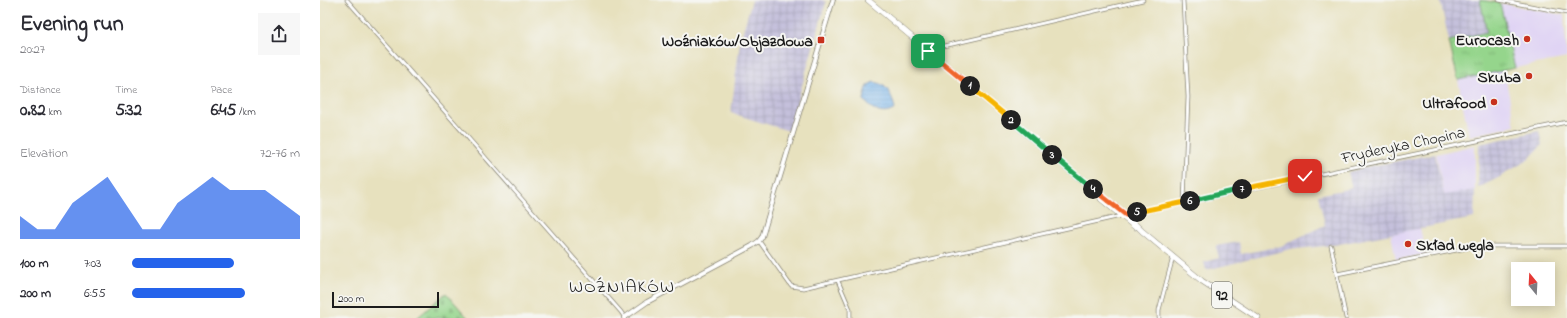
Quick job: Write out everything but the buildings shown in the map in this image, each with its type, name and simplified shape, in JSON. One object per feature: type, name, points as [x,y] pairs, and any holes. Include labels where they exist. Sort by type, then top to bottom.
[{"type":"main road","name":"92","points":[[868,0],[1173,257],[1218,293],[1258,318]]},
{"type":"street","points":[[347,0],[624,318],[647,302],[752,246],[762,237],[833,0]]},
{"type":"street","points":[[928,51],[935,48],[1143,0]]},
{"type":"street","points":[[1183,0],[1188,97],[1184,202]]},
{"type":"street","points":[[1499,0],[1567,13]]},
{"type":"street","name":"Fryderyka Chopina","points":[[759,241],[791,286],[803,288],[1123,215],[1567,122]]},
{"type":"street","points":[[1331,246],[1346,318]]},
{"type":"street","points":[[1337,274],[1477,246],[1567,246]]},
{"type":"street","points":[[1159,318],[1158,310],[1173,257]]},
{"type":"street","points":[[838,280],[850,309],[850,318]]},
{"type":"shaded area","points":[[752,0],[822,0],[826,2],[789,131],[731,113],[740,41]]},
{"type":"shaded area","points":[[1440,0],[1480,0],[1487,32],[1449,41]]},
{"type":"shaded area","points":[[1500,3],[1564,15],[1567,58],[1515,68]]},
{"type":"shaded area","name":"Ultrafood","points":[[1504,70],[1515,126],[1469,136],[1458,80]]},
{"type":"shaded area","points":[[1539,131],[1542,145],[1529,159],[1500,177],[1478,188],[1479,144]]},
{"type":"shaded area","points":[[1475,145],[1475,190],[1444,196],[1436,154]]},
{"type":"shaded area","points":[[1435,154],[1444,195],[1475,190],[1474,218],[1334,245],[1295,248],[1206,270],[1204,262],[1219,258],[1216,246],[1239,242],[1241,254],[1281,246],[1325,225],[1318,195],[1352,188],[1348,172],[1371,166]]},
{"type":"shaded area","name":"Skład węgla","points":[[1420,228],[1426,254],[1396,260],[1391,234]]},
{"type":"green space","points":[[1480,0],[1500,3],[1515,68],[1458,80],[1449,41],[1487,32]]},
{"type":"green space","points":[[446,293],[468,318],[417,318]]},
{"type":"water","points":[[874,82],[883,85],[889,91],[895,109],[886,113],[878,112],[864,100],[868,85]]},
{"type":"place","name":"Eurocash","points":[[1527,39]]},
{"type":"place","name":"Woźniaków/Objazdowa","points":[[821,40]]},
{"type":"place","name":"Skuba","points":[[1529,76]]},
{"type":"place","name":"Ultrafood","points":[[1494,102]]},
{"type":"place","name":"Skład węgla","points":[[1408,244]]},
{"type":"district","name":"WOŹNIAKÓW","points":[[622,286]]},
{"type":"route","points":[[928,51],[1093,190],[1126,215],[1305,176]]}]
